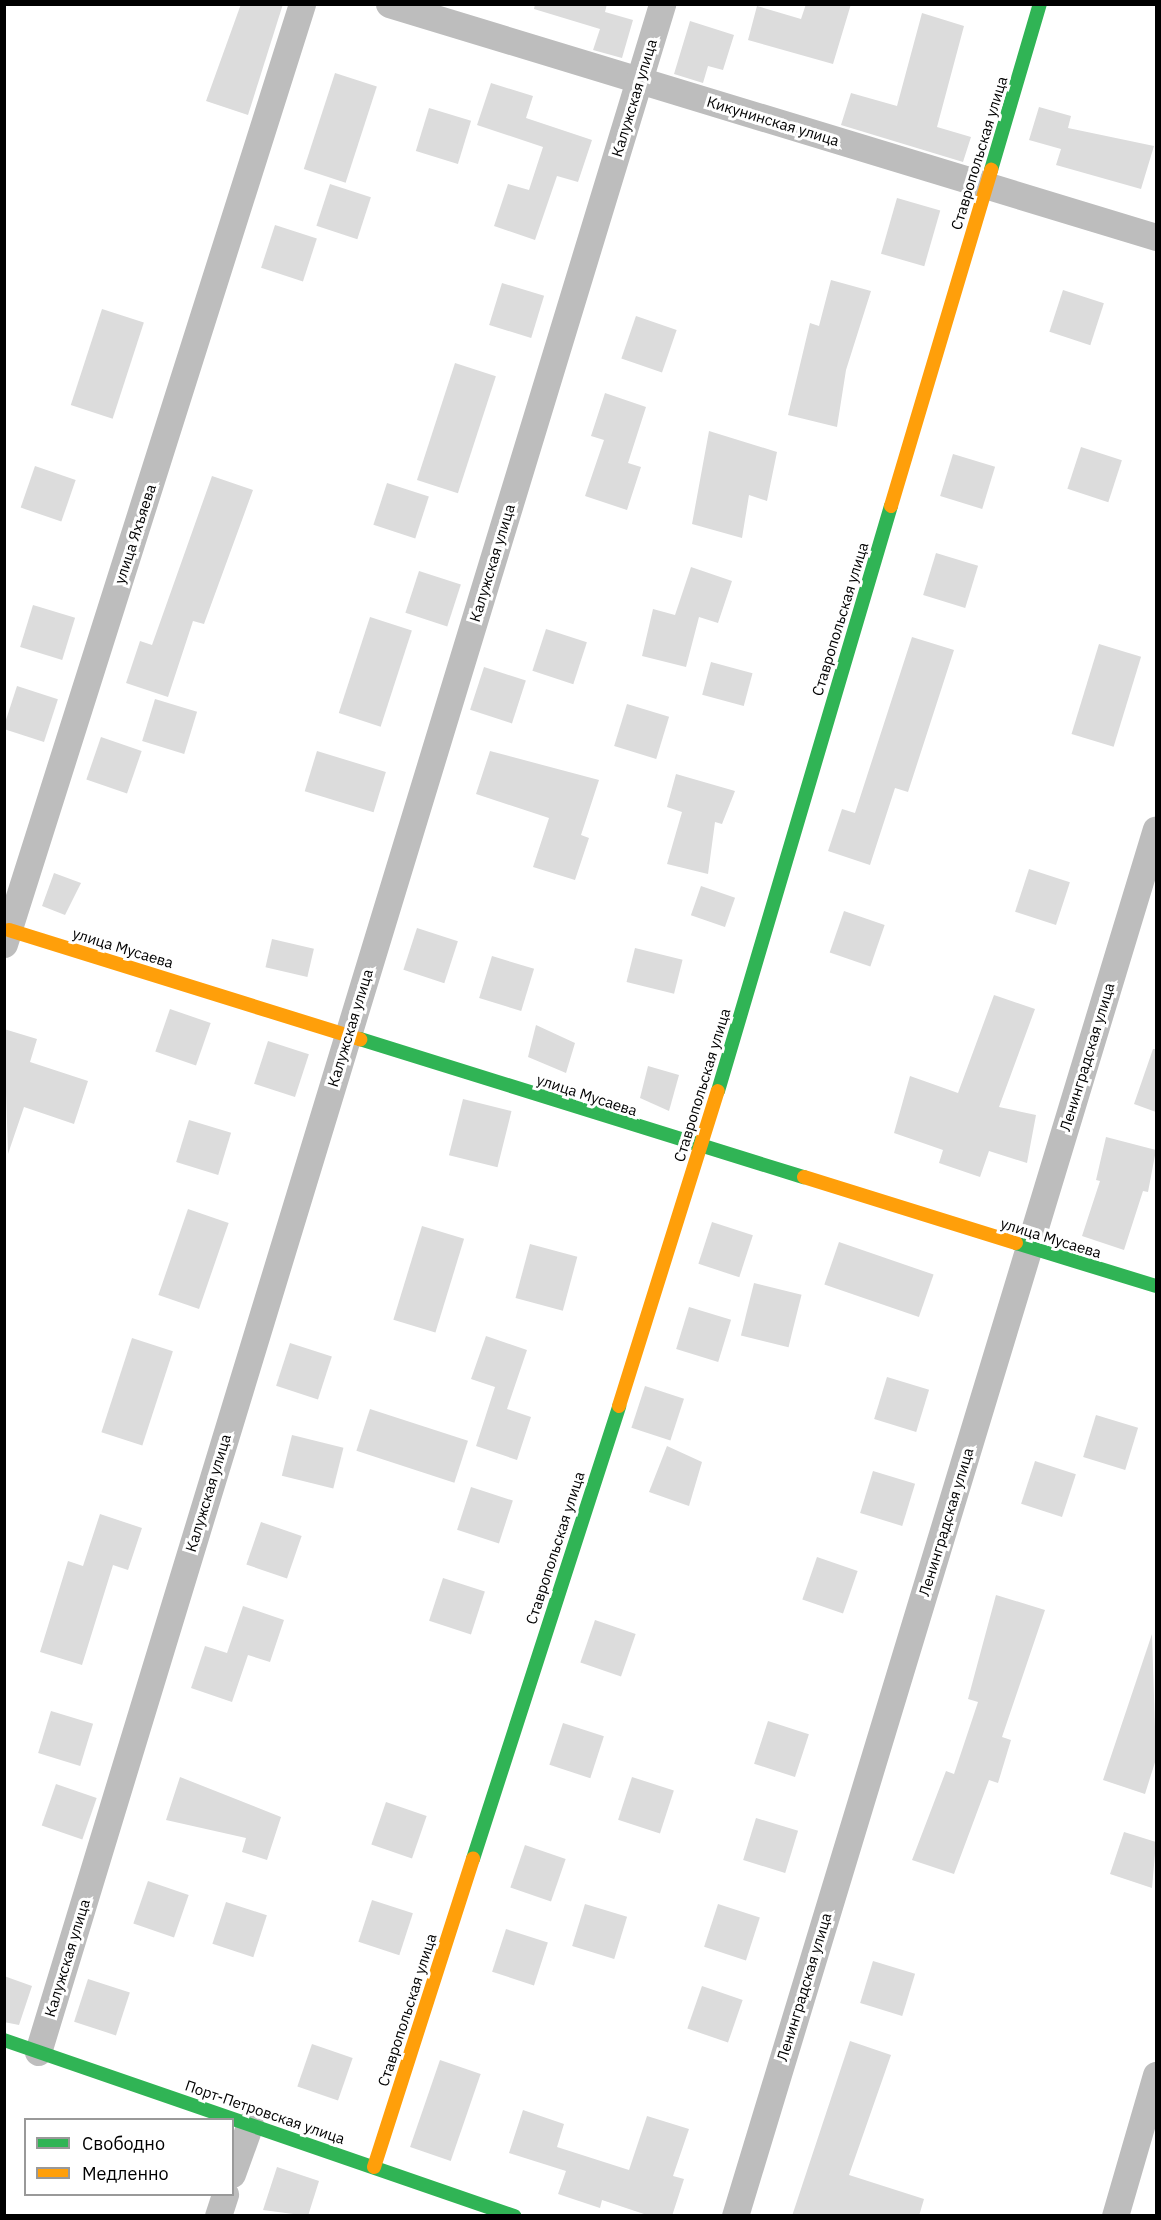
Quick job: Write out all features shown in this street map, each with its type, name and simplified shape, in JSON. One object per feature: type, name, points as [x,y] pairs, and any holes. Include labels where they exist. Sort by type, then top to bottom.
[{"type":"street","name":"улица Яхъяева","points":[[7,937],[302,4]]},
{"type":"street","name":"Кикунинская улица","points":[[390,4],[1156,237]]},
{"type":"street","name":"Калужская улица","points":[[38,2052],[662,4]]},
{"type":"street","name":"Ставропольская улица","points":[[374,2167],[700,1149],[1040,4]]},
{"type":"street","name":"Ленинградская улица","points":[[735,2216],[1156,829]]},
{"type":"street","name":"улица Мусаева","points":[[7,937],[348,1034],[700,1149],[1156,1286]]},
{"type":"street","name":"Порт-Петровская улица","points":[[4,2040],[232,2118]]},
{"type":"street","points":[[1115,2216],[1156,2075]]},
{"type":"street","name":"Порт-Петровская улица","points":[[234,2119],[514,2216]]},
{"type":"street","points":[[234,2168],[250,2124]]},
{"type":"street","points":[[218,2216],[224,2196]]},
{"type":"building","points":[[241,4],[283,4],[248,115],[206,101]]},
{"type":"building","points":[[535,4],[607,4],[605,12],[633,20],[622,58],[593,50],[600,29],[534,9]]},
{"type":"building","points":[[806,4],[851,4],[833,64],[748,40],[757,6],[801,19]]},
{"type":"building","points":[[922,13],[964,26],[937,127],[971,137],[963,162],[841,125],[851,93],[897,106]]},
{"type":"building","points":[[690,21],[734,35],[723,70],[708,66],[703,83],[674,74]]},
{"type":"building","points":[[335,73],[377,87],[346,183],[304,169]]},
{"type":"building","points":[[491,83],[533,96],[526,118],[592,140],[578,182],[557,176],[535,240],[494,226],[508,184],[529,190],[543,147],[477,125]]},
{"type":"building","points":[[1039,107],[1071,116],[1068,128],[1154,146],[1141,189],[1056,165],[1061,149],[1029,140]]},
{"type":"building","points":[[429,108],[471,121],[458,164],[416,151]]},
{"type":"building","points":[[330,184],[371,197],[357,239],[316,226]]},
{"type":"building","points":[[897,198],[940,210],[924,266],[881,254]]},
{"type":"building","points":[[275,225],[317,239],[303,281],[261,268]]},
{"type":"building","points":[[831,280],[871,291],[846,370],[837,427],[788,415],[810,323],[819,326]]},
{"type":"building","points":[[502,283],[544,296],[531,338],[489,325]]},
{"type":"building","points":[[1063,290],[1104,303],[1090,345],[1049,332]]},
{"type":"building","points":[[102,309],[144,323],[113,419],[71,405]]},
{"type":"building","points":[[636,316],[677,330],[662,373],[621,359]]},
{"type":"building","points":[[455,363],[496,376],[458,493],[417,480]]},
{"type":"building","points":[[605,393],[646,407],[628,463],[641,467],[627,510],[585,496],[604,440],[591,436]]},
{"type":"building","points":[[709,431],[777,452],[767,501],[749,495],[742,538],[692,524]]},
{"type":"building","points":[[1081,447],[1122,460],[1108,502],[1067,489]]},
{"type":"building","points":[[953,454],[995,467],[982,509],[940,496]]},
{"type":"building","points":[[35,466],[76,480],[61,522],[21,508]]},
{"type":"building","points":[[212,476],[253,490],[204,624],[193,621],[168,697],[126,683],[140,641],[152,645]]},
{"type":"building","points":[[387,483],[429,497],[415,538],[373,525]]},
{"type":"building","points":[[936,553],[978,566],[965,608],[923,595]]},
{"type":"building","points":[[691,567],[732,581],[718,623],[699,617],[686,667],[642,656],[653,609],[675,615]]},
{"type":"building","points":[[419,571],[461,585],[447,626],[405,613]]},
{"type":"building","points":[[33,605],[75,618],[62,660],[20,647]]},
{"type":"building","points":[[370,617],[412,631],[381,727],[339,713]]},
{"type":"building","points":[[546,629],[587,642],[573,684],[532,671]]},
{"type":"building","points":[[912,637],[954,650],[908,792],[895,788],[870,865],[828,851],[842,809],[855,813]]},
{"type":"building","points":[[1099,644],[1141,657],[1114,747],[1072,734]]},
{"type":"building","points":[[711,662],[753,673],[744,706],[702,695]]},
{"type":"building","points":[[484,667],[526,681],[512,723],[470,710]]},
{"type":"building","points":[[17,686],[58,699],[44,742],[4,729]]},
{"type":"building","points":[[155,699],[197,712],[184,754],[142,741]]},
{"type":"building","points":[[627,704],[669,717],[656,759],[614,746]]},
{"type":"building","points":[[101,737],[142,751],[127,794],[86,780]]},
{"type":"building","points":[[317,751],[386,772],[374,812],[305,791]]},
{"type":"building","points":[[490,751],[599,780],[581,835],[589,838],[575,880],[533,867],[549,818],[476,794]]},
{"type":"building","points":[[676,774],[735,791],[722,824],[715,822],[708,874],[667,864],[682,812],[667,807]]},
{"type":"building","points":[[1029,869],[1070,882],[1056,925],[1015,912]]},
{"type":"building","points":[[54,873],[81,883],[65,915],[42,906]]},
{"type":"building","points":[[701,886],[735,898],[725,927],[691,915]]},
{"type":"building","points":[[844,911],[885,925],[870,967],[830,953]]},
{"type":"building","points":[[417,928],[458,941],[444,983],[403,970]]},
{"type":"building","points":[[272,939],[314,949],[307,977],[265,967]]},
{"type":"building","points":[[635,948],[683,960],[674,994],[627,982]]},
{"type":"building","points":[[492,956],[534,969],[521,1011],[479,998]]},
{"type":"building","points":[[994,995],[1035,1009],[999,1107],[1036,1115],[1027,1163],[989,1151],[980,1177],[939,1163],[943,1150],[894,1133],[910,1076],[958,1093]]},
{"type":"building","points":[[170,1009],[211,1023],[196,1066],[155,1052]]},
{"type":"building","points":[[536,1025],[575,1043],[566,1073],[528,1057]]},
{"type":"building","points":[[4,1029],[37,1039],[30,1062],[88,1081],[74,1124],[24,1107],[8,1154]]},
{"type":"building","points":[[268,1041],[309,1054],[295,1097],[254,1084]]},
{"type":"building","points":[[1153,1049],[1156,1049],[1156,1112],[1134,1104]]},
{"type":"building","points":[[648,1066],[679,1075],[669,1111],[640,1098]]},
{"type":"building","points":[[463,1099],[512,1111],[497,1167],[449,1155]]},
{"type":"building","points":[[189,1120],[231,1133],[218,1175],[176,1162]]},
{"type":"building","points":[[1106,1137],[1156,1150],[1148,1192],[1143,1191],[1124,1250],[1082,1236],[1100,1181],[1096,1180]]},
{"type":"building","points":[[188,1209],[229,1223],[199,1309],[158,1295]]},
{"type":"building","points":[[712,1222],[753,1235],[739,1277],[698,1264]]},
{"type":"building","points":[[422,1226],[464,1239],[435,1333],[393,1320]]},
{"type":"building","points":[[839,1242],[934,1275],[919,1317],[824,1285]]},
{"type":"building","points":[[530,1244],[577,1257],[563,1311],[516,1298]]},
{"type":"building","points":[[754,1283],[802,1295],[788,1347],[741,1335]]},
{"type":"building","points":[[689,1307],[731,1320],[718,1362],[676,1349]]},
{"type":"building","points":[[486,1336],[527,1350],[507,1409],[531,1417],[517,1460],[476,1446],[495,1387],[471,1379]]},
{"type":"building","points":[[132,1338],[173,1351],[142,1445],[101,1432]]},
{"type":"building","points":[[290,1343],[332,1357],[318,1399],[276,1386]]},
{"type":"building","points":[[887,1377],[929,1390],[916,1432],[874,1419]]},
{"type":"building","points":[[645,1386],[684,1399],[670,1441],[631,1428]]},
{"type":"building","points":[[370,1409],[468,1441],[454,1483],[356,1451]]},
{"type":"building","points":[[1096,1415],[1138,1428],[1125,1470],[1083,1457]]},
{"type":"building","points":[[292,1435],[343,1448],[333,1489],[282,1476]]},
{"type":"building","points":[[667,1446],[702,1462],[689,1506],[649,1492]]},
{"type":"building","points":[[1035,1461],[1076,1474],[1062,1517],[1021,1504]]},
{"type":"building","points":[[873,1471],[915,1484],[902,1526],[860,1513]]},
{"type":"building","points":[[471,1487],[513,1501],[499,1543],[457,1530]]},
{"type":"building","points":[[100,1514],[142,1528],[128,1570],[113,1565],[82,1665],[40,1652],[68,1561],[83,1566]]},
{"type":"building","points":[[261,1522],[302,1536],[287,1579],[246,1565]]},
{"type":"building","points":[[817,1557],[858,1571],[843,1614],[802,1600]]},
{"type":"building","points":[[443,1578],[485,1592],[471,1634],[429,1621]]},
{"type":"building","points":[[996,1595],[1045,1610],[1002,1737],[1011,1740],[998,1783],[989,1780],[954,1874],[912,1860],[946,1771],[954,1774],[978,1702],[968,1699]]},
{"type":"building","points":[[243,1606],[284,1620],[270,1662],[248,1655],[232,1702],[191,1688],[205,1646],[227,1653]]},
{"type":"building","points":[[595,1620],[636,1634],[621,1677],[580,1663]]},
{"type":"building","points":[[1152,1634],[1156,1759],[1145,1794],[1103,1780]]},
{"type":"building","points":[[51,1711],[93,1724],[80,1766],[38,1753]]},
{"type":"building","points":[[768,1721],[809,1734],[795,1777],[754,1764]]},
{"type":"building","points":[[563,1723],[604,1736],[590,1778],[549,1765]]},
{"type":"building","points":[[180,1777],[281,1817],[267,1860],[242,1852],[246,1838],[166,1820]]},
{"type":"building","points":[[632,1777],[674,1791],[660,1833],[618,1820]]},
{"type":"building","points":[[56,1784],[97,1798],[82,1840],[42,1826]]},
{"type":"building","points":[[386,1802],[427,1816],[412,1859],[371,1845]]},
{"type":"building","points":[[756,1818],[798,1831],[785,1873],[743,1860]]},
{"type":"building","points":[[1124,1832],[1156,1842],[1152,1888],[1110,1874]]},
{"type":"building","points":[[525,1845],[566,1859],[551,1902],[510,1888]]},
{"type":"building","points":[[148,1881],[189,1895],[174,1938],[133,1924]]},
{"type":"building","points":[[372,1900],[413,1913],[399,1955],[358,1942]]},
{"type":"building","points":[[226,1902],[267,1915],[253,1957],[212,1944]]},
{"type":"building","points":[[585,1904],[627,1917],[614,1959],[572,1946]]},
{"type":"building","points":[[718,1904],[760,1918],[746,1960],[704,1947]]},
{"type":"building","points":[[506,1929],[548,1943],[534,1985],[492,1972]]},
{"type":"building","points":[[873,1961],[915,1974],[902,2016],[860,2003]]},
{"type":"building","points":[[4,1976],[32,1986],[19,2025],[4,2022]]},
{"type":"building","points":[[88,1979],[130,1993],[116,2035],[74,2022]]},
{"type":"building","points":[[702,1986],[743,2000],[728,2043],[687,2029]]},
{"type":"building","points":[[850,2041],[891,2055],[849,2175],[924,2199],[919,2216],[792,2216]]},
{"type":"building","points":[[312,2044],[353,2058],[338,2101],[297,2087]]},
{"type":"building","points":[[440,2060],[481,2074],[451,2161],[410,2147]]},
{"type":"building","points":[[523,2110],[564,2124],[557,2147],[629,2170],[647,2116],[689,2129],[673,2176],[684,2179],[672,2216],[650,2216],[602,2200],[600,2208],[558,2194],[566,2171],[509,2153]]},
{"type":"building","points":[[277,2167],[319,2181],[308,2216],[263,2210]]},
{"type":"traffic: fast","points":[[991,170],[1040,4]]},
{"type":"traffic: fast","points":[[718,1091],[891,506]]},
{"type":"traffic: fast","points":[[360,1039],[804,1177]]},
{"type":"traffic: fast","points":[[1016,1243],[1156,1286]]},
{"type":"traffic: fast","points":[[473,1859],[619,1406]]},
{"type":"traffic: fast","points":[[4,2040],[230,2118]]},
{"type":"traffic: fast","points":[[234,2119],[514,2216]]},
{"type":"traffic: slow","points":[[891,506],[991,170]]},
{"type":"traffic: slow","points":[[9,930],[360,1039]]},
{"type":"traffic: slow","points":[[619,1406],[718,1091]]},
{"type":"traffic: slow","points":[[804,1177],[1016,1243]]},
{"type":"traffic: slow","points":[[374,2167],[473,1859]]}]
